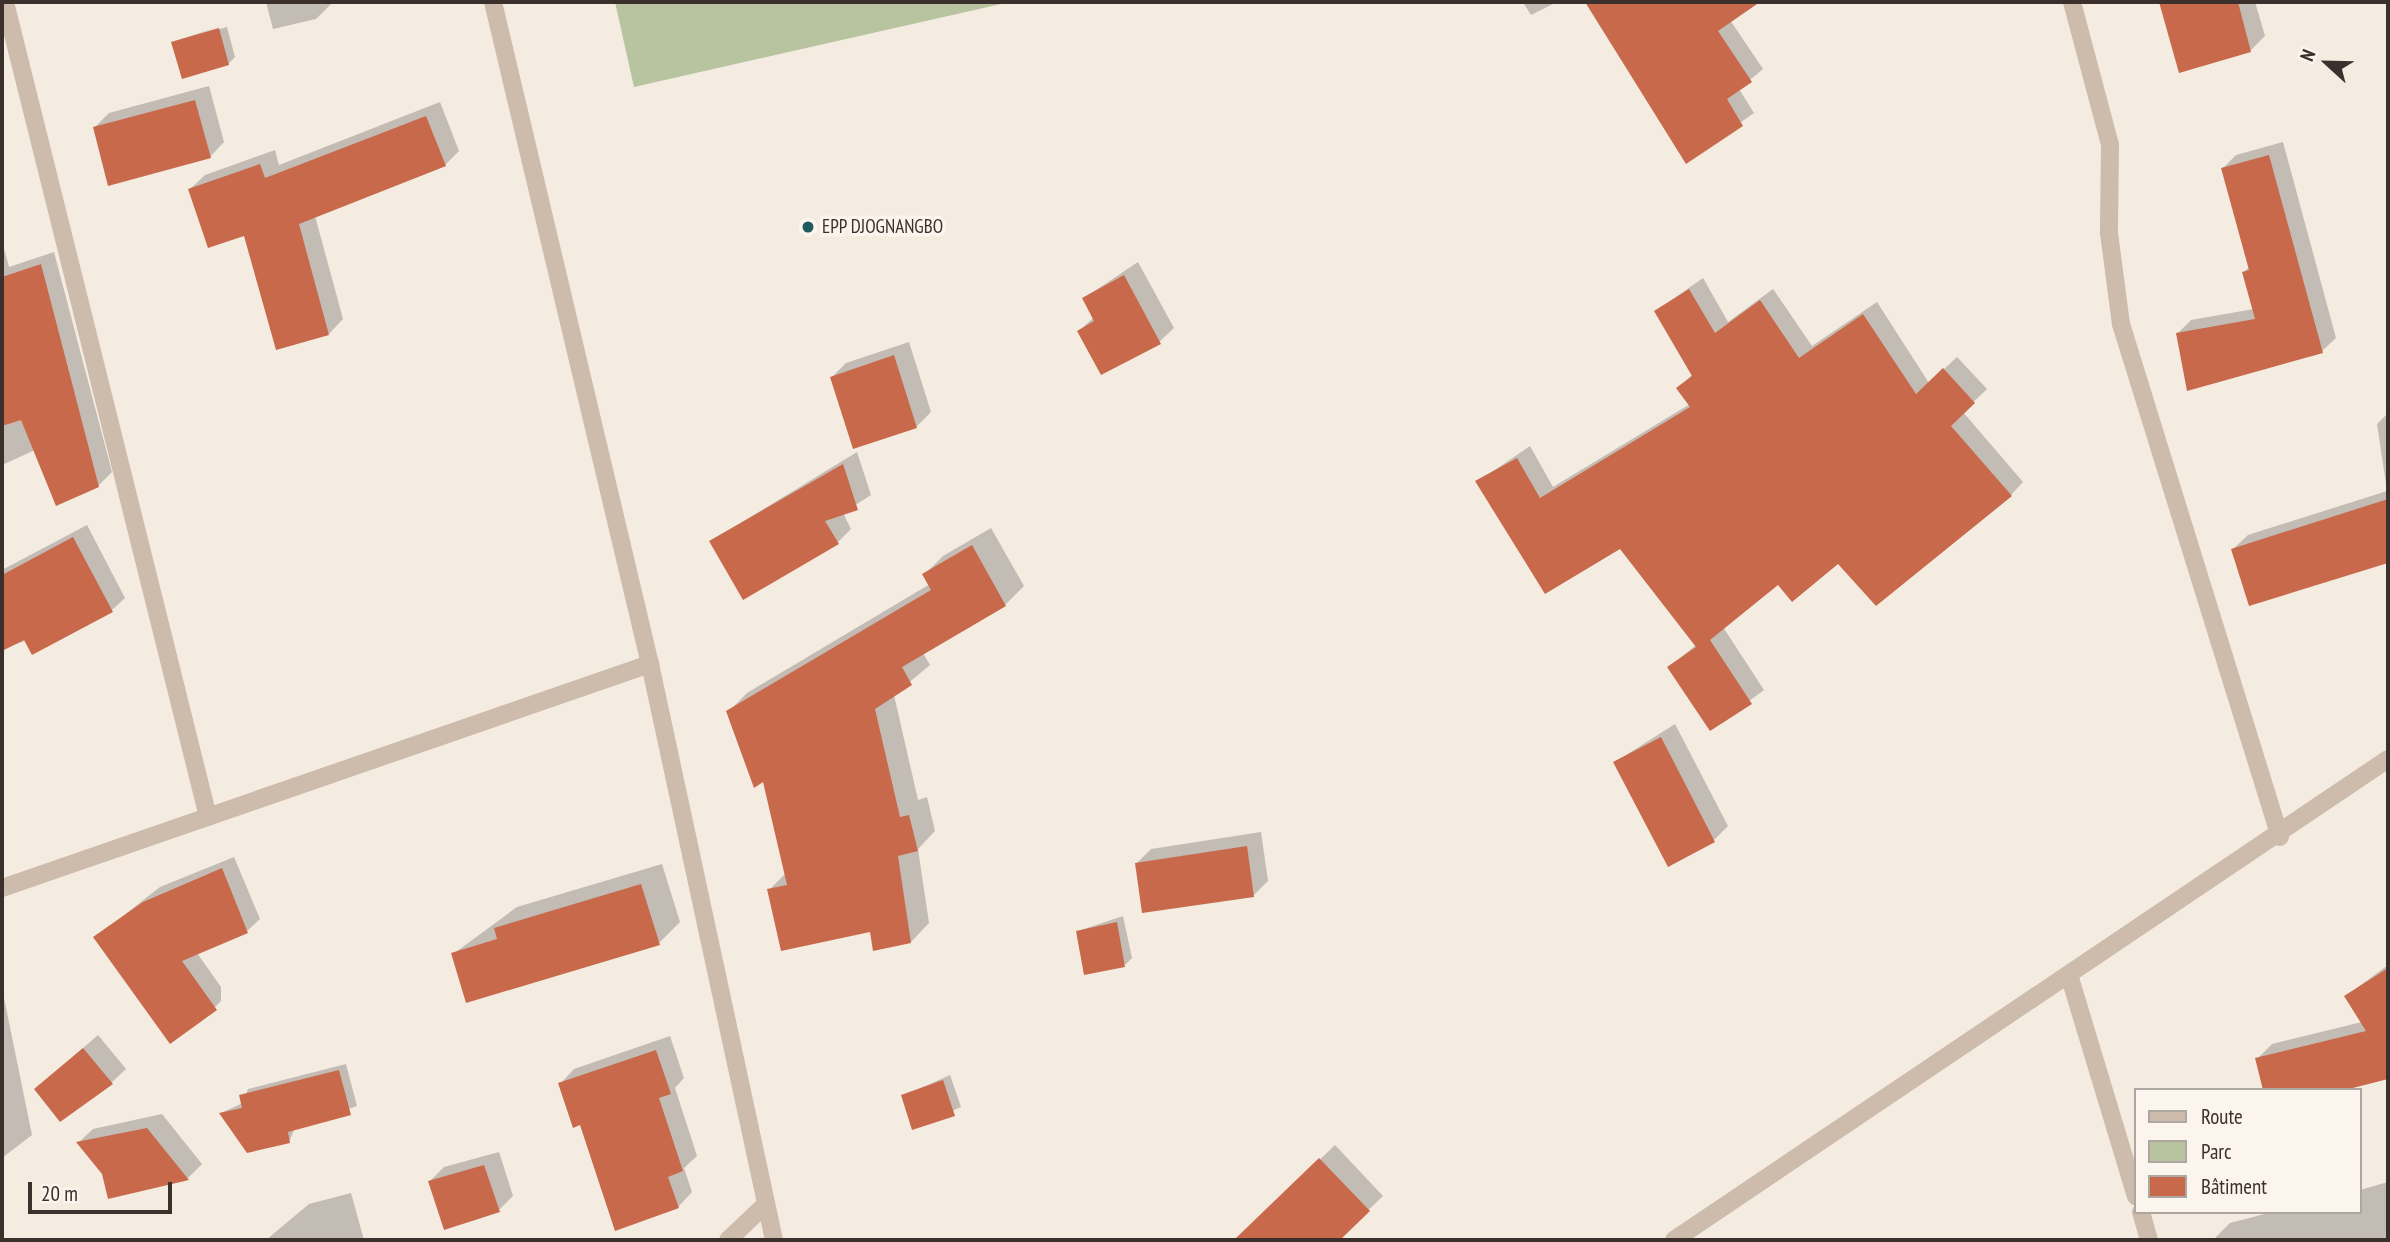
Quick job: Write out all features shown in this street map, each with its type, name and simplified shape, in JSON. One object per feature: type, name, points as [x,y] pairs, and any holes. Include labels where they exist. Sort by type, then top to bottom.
[{"type":"street","points":[[5,2],[208,817]]},
{"type":"street","points":[[493,2],[650,664],[774,1240]]},
{"type":"street","points":[[2072,2],[2110,145],[2109,233],[2121,324],[2280,837]]},
{"type":"street","points":[[2,888],[650,664]]},
{"type":"street","points":[[1674,1240],[2280,837],[2388,759]]},
{"type":"street","points":[[2070,978],[2134,1189]]},
{"type":"street","points":[[729,1240],[765,1205]]},
{"type":"street","points":[[2142,1214],[2150,1240]]},
{"type":"green space","points":[[615,2],[1010,2],[634,87]]},
{"type":"building","points":[[1585,2],[1760,2],[1718,31],[1752,82],[1727,99],[1743,126],[1686,164]]},
{"type":"building","points":[[2159,2],[2238,2],[2251,52],[2179,73]]},
{"type":"building","points":[[219,28],[229,65],[182,79],[171,42]]},
{"type":"building","points":[[195,100],[211,158],[108,186],[93,127]]},
{"type":"building","points":[[426,116],[446,166],[299,224],[329,335],[276,350],[244,236],[208,248],[188,189],[260,164],[265,178]]},
{"type":"building","points":[[2269,155],[2323,353],[2187,391],[2176,333],[2255,319],[2242,272],[2249,270],[2221,168]]},
{"type":"building","points":[[41,264],[99,487],[56,506],[21,420],[2,426],[2,277]]},
{"type":"building","points":[[1124,275],[1161,344],[1101,375],[1077,331],[1094,321],[1082,298]]},
{"type":"building","points":[[1689,289],[1715,333],[1760,300],[1799,358],[1863,314],[1916,394],[1943,368],[1975,403],[1951,426],[2012,496],[1876,606],[1838,564],[1792,602],[1778,585],[1710,640],[1752,704],[1710,731],[1667,667],[1696,647],[1620,549],[1545,594],[1475,481],[1517,458],[1540,498],[1690,407],[1676,388],[1692,376],[1654,311]]},
{"type":"building","points":[[894,355],[917,428],[853,449],[830,377]]},
{"type":"building","points":[[843,464],[858,510],[825,521],[839,544],[743,600],[709,541]]},
{"type":"building","points":[[2388,499],[2388,563],[2249,606],[2231,549]]},
{"type":"building","points":[[73,537],[113,612],[32,655],[24,640],[2,651],[2,575]]},
{"type":"building","points":[[972,545],[1006,606],[902,667],[912,685],[875,709],[900,817],[909,815],[918,851],[898,856],[911,943],[873,951],[870,932],[781,951],[767,889],[787,885],[763,782],[754,788],[726,711],[931,590],[922,574]]},
{"type":"building","points":[[1661,737],[1715,842],[1668,867],[1613,762]]},
{"type":"building","points":[[1247,846],[1254,897],[1142,913],[1135,863]]},
{"type":"building","points":[[222,868],[248,933],[182,961],[217,1010],[170,1044],[93,937],[143,902]]},
{"type":"building","points":[[641,884],[660,945],[466,1003],[451,953],[497,939],[494,928]]},
{"type":"building","points":[[1117,922],[1125,967],[1084,975],[1076,931]]},
{"type":"building","points":[[2388,968],[2388,1079],[2353,1088],[2262,1088],[2255,1058],[2366,1031],[2344,996]]},
{"type":"building","points":[[83,1048],[113,1084],[60,1122],[34,1089]]},
{"type":"building","points":[[656,1050],[671,1094],[659,1098],[683,1171],[668,1177],[679,1208],[615,1231],[580,1125],[573,1128],[558,1083]]},
{"type":"building","points":[[339,1070],[351,1115],[288,1132],[290,1143],[247,1153],[219,1113],[242,1108],[239,1095]]},
{"type":"building","points":[[943,1080],[955,1116],[912,1130],[901,1095]]},
{"type":"building","points":[[147,1128],[189,1180],[108,1199],[102,1174],[76,1142]]},
{"type":"building","points":[[1319,1158],[1370,1211],[1340,1240],[1234,1240]]},
{"type":"building","points":[[484,1165],[500,1212],[444,1230],[428,1181]]},
{"type":"place","name":"EPP DJOGNANGBO","points":[[808,227]]}]
